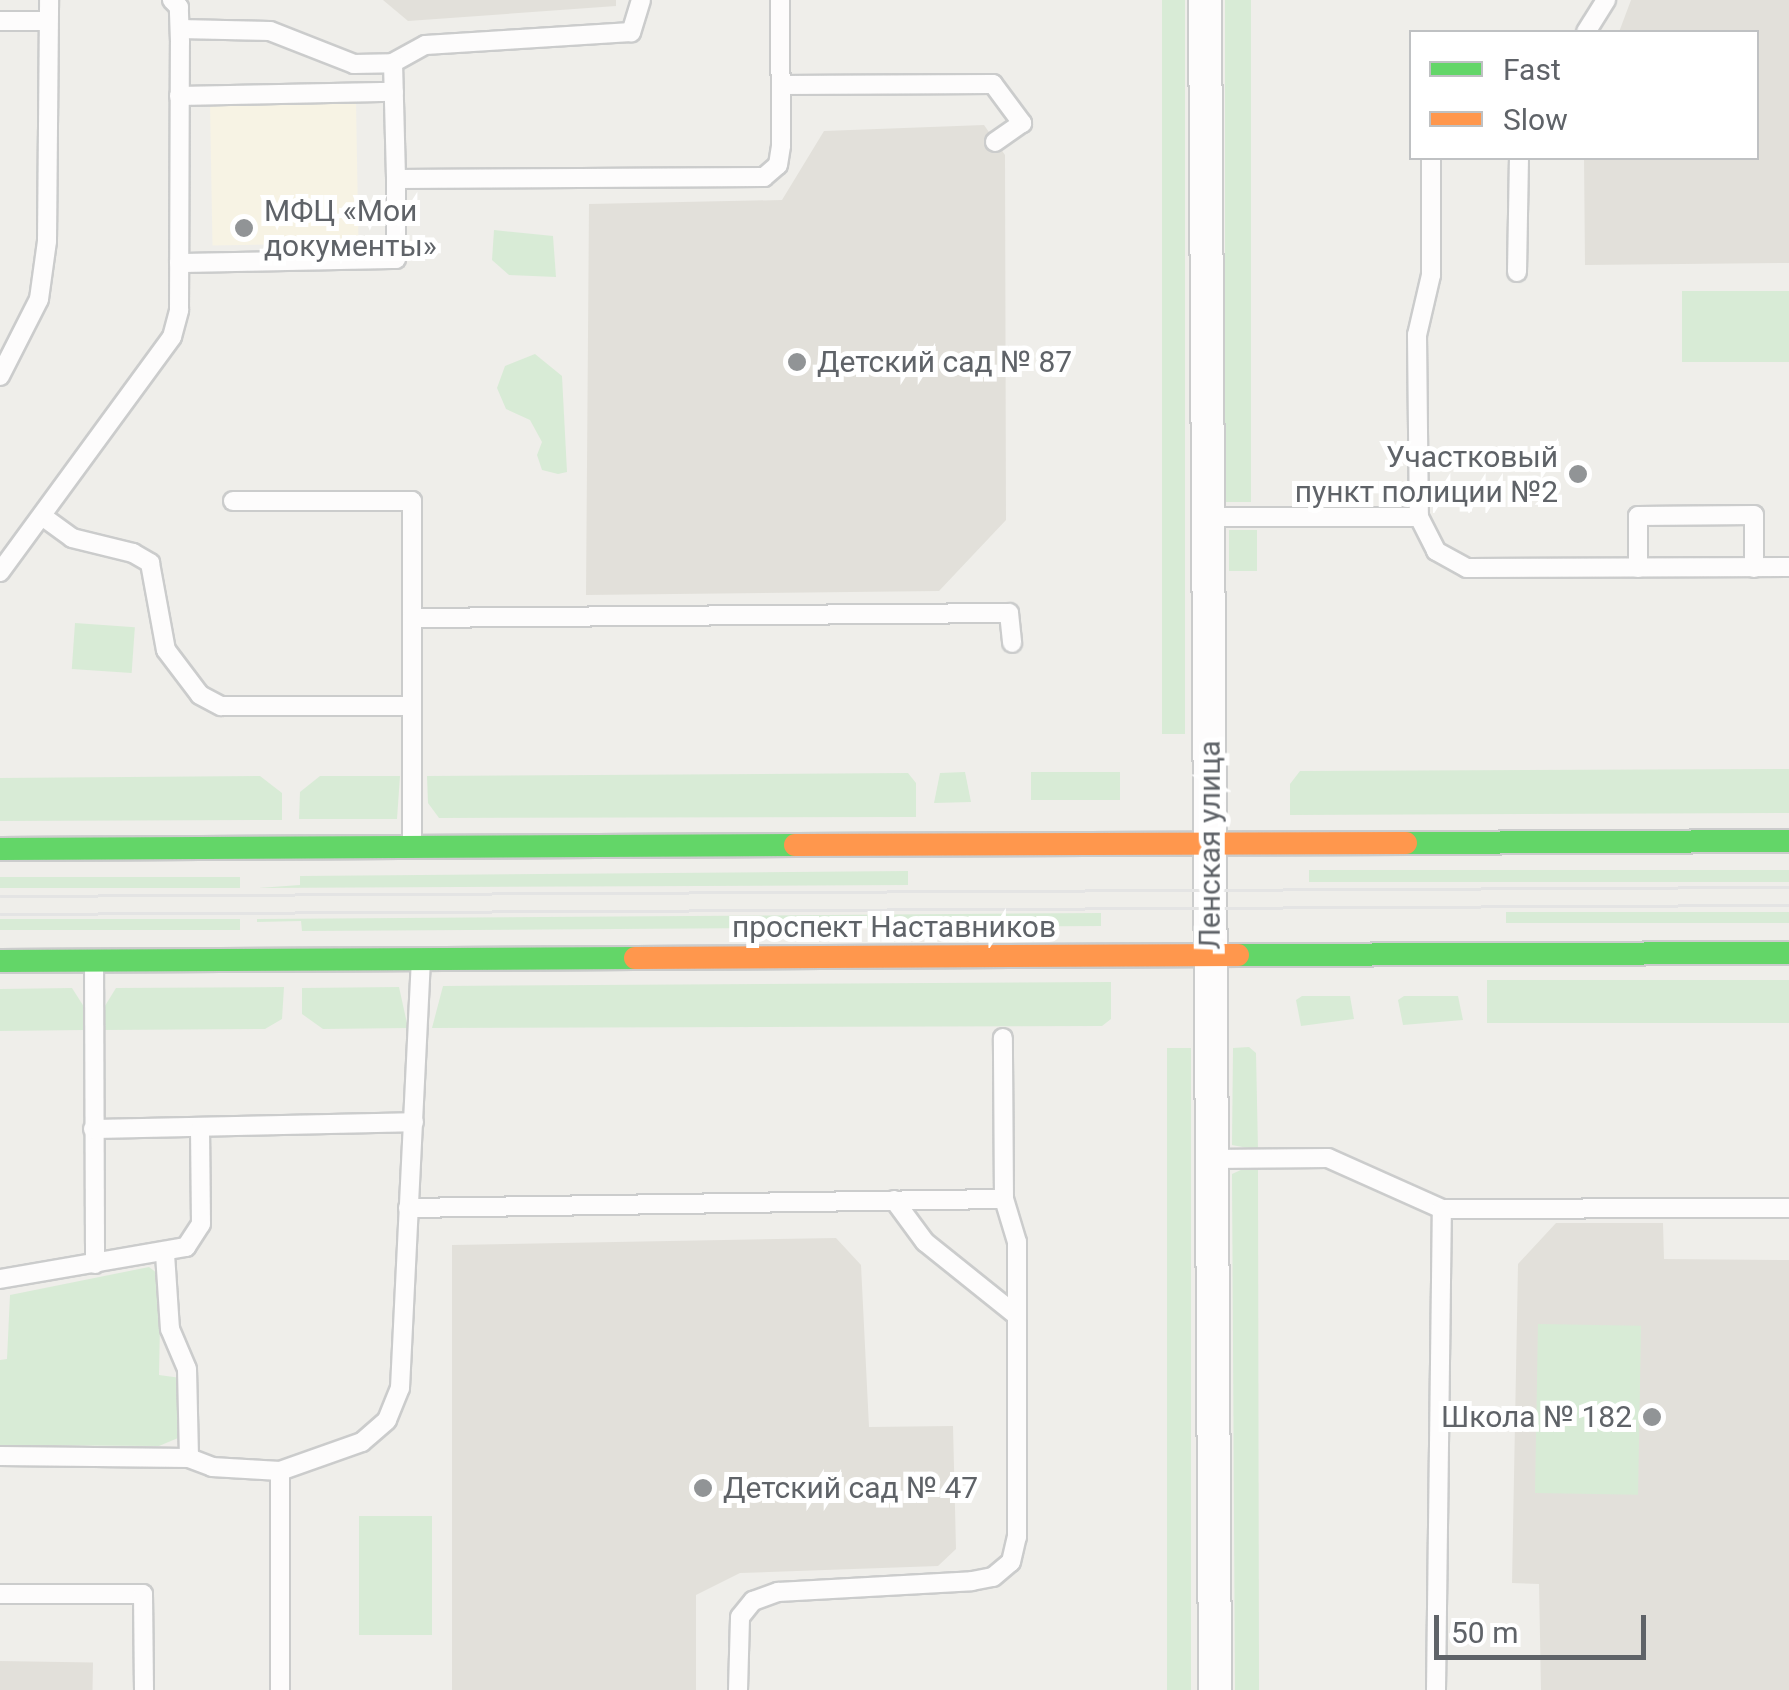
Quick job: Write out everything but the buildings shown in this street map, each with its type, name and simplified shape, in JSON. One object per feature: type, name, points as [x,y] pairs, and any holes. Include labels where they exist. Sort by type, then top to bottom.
[{"type":"main road","points":[[0,848],[1789,841]]},
{"type":"main road","name":"проспект Наставников","points":[[0,961],[1789,953]]},
{"type":"street","name":"Ленская улица","points":[[1205,0],[1216,1690]]},
{"type":"lane","points":[[0,376],[39,299],[44,260],[49,0]]},
{"type":"lane","points":[[0,572],[172,337],[179,262],[180,30],[172,0]]},
{"type":"lane","points":[[180,30],[270,31],[354,64],[394,62],[424,46],[631,32],[641,0]]},
{"type":"lane","points":[[396,179],[764,177],[778,165],[780,0]]},
{"type":"lane","points":[[1587,30],[1606,0]]},
{"type":"lane","points":[[0,20],[47,21]]},
{"type":"lane","points":[[179,262],[396,259],[394,62]]},
{"type":"lane","points":[[781,85],[993,84],[1022,123],[996,142]]},
{"type":"lane","points":[[180,96],[394,92]]},
{"type":"lane","points":[[1432,160],[1430,276],[1417,334],[1419,517],[1436,552],[1467,568],[1789,568]]},
{"type":"lane","points":[[1517,272],[1519,160]]},
{"type":"lane","points":[[234,501],[412,501],[412,847]]},
{"type":"lane","points":[[42,516],[72,538],[133,552],[150,564],[166,650],[200,695],[221,706],[412,706]]},
{"type":"lane","points":[[1208,516],[1419,517]]},
{"type":"lane","points":[[1638,568],[1638,516],[1754,516],[1754,568]]},
{"type":"lane","points":[[412,618],[1008,613],[1012,643]]},
{"type":"lane","points":[[0,1456],[190,1458],[212,1467],[280,1471],[350,1448],[387,1420],[400,1388],[420,959]]},
{"type":"lane","points":[[94,960],[96,1264]]},
{"type":"lane","points":[[738,1690],[740,1617],[754,1601],[778,1592],[972,1582],[993,1577],[1010,1562],[1016,1537],[1016,1242],[1004,1199],[1003,1038]]},
{"type":"lane","points":[[93,1129],[200,1130],[414,1122]]},
{"type":"lane","points":[[0,1279],[165,1254],[196,1238],[201,1224],[200,1130]]},
{"type":"lane","points":[[1212,1159],[1328,1158],[1442,1209],[1789,1208]]},
{"type":"lane","points":[[408,1208],[1004,1199]]},
{"type":"lane","points":[[894,1200],[925,1242],[1016,1315]]},
{"type":"lane","points":[[1436,1690],[1442,1209]]},
{"type":"lane","points":[[165,1254],[170,1329],[187,1368],[190,1458]]},
{"type":"lane","points":[[280,1471],[280,1690]]},
{"type":"lane","points":[[0,1594],[143,1594],[144,1690]]},
{"type":"shaded area","points":[[383,0],[616,0],[616,6],[408,21]]},
{"type":"shaded area","points":[[1631,0],[1789,0],[1789,263],[1585,265],[1584,160],[1759,160],[1759,30],[1620,30]]},
{"type":"shaded area","points":[[356,102],[358,243],[212,246],[210,105]]},
{"type":"shaded area","name":"Детский сад № 87","points":[[984,125],[1005,155],[1006,520],[939,591],[586,595],[589,204],[782,200],[824,131]]},
{"type":"shaded area","name":"Школа № 182","points":[[1556,1223],[1663,1223],[1664,1259],[1789,1260],[1789,1690],[1541,1690],[1539,1584],[1512,1583],[1518,1264]]},
{"type":"shaded area","name":"Детский сад № 47","points":[[836,1238],[861,1265],[869,1427],[953,1426],[956,1549],[938,1566],[740,1573],[696,1595],[696,1690],[452,1690],[452,1245]]},
{"type":"shaded area","points":[[0,1661],[93,1663],[93,1690],[0,1690]]},
{"type":"green space","points":[[1162,0],[1185,0],[1185,734],[1162,734]]},
{"type":"green space","points":[[1225,0],[1251,0],[1251,502],[1225,502]]},
{"type":"green space","points":[[494,230],[553,236],[556,277],[509,275],[492,260]]},
{"type":"green space","points":[[1682,291],[1789,291],[1789,362],[1682,362]]},
{"type":"green space","points":[[535,354],[562,376],[567,472],[542,470],[537,455],[542,442],[530,420],[506,409],[497,388],[505,366]]},
{"type":"green space","points":[[1229,530],[1257,530],[1257,571],[1229,571]]},
{"type":"green space","points":[[75,623],[135,627],[132,673],[72,669]]},
{"type":"green space","points":[[1789,769],[1789,813],[1290,815],[1290,784],[1300,771]]},
{"type":"green space","points":[[965,772],[971,802],[934,803],[940,773]]},
{"type":"green space","points":[[1031,772],[1120,772],[1120,800],[1031,800]]},
{"type":"green space","points":[[908,773],[916,783],[916,817],[439,818],[428,803],[427,776]]},
{"type":"green space","points":[[260,776],[282,793],[282,820],[0,821],[0,778]]},
{"type":"green space","points":[[320,776],[400,776],[397,819],[299,819],[300,792]]},
{"type":"green space","points":[[1309,870],[1789,870],[1789,882],[1309,882]]},
{"type":"green space","points":[[908,871],[908,885],[258,888],[300,885],[300,876]]},
{"type":"green space","points":[[0,877],[240,877],[240,888],[0,888]]},
{"type":"green space","points":[[1506,912],[1789,912],[1789,923],[1506,923]]},
{"type":"green space","points":[[1101,913],[1101,926],[302,931],[301,921],[257,922],[257,919]]},
{"type":"green space","points":[[0,919],[240,919],[240,930],[0,930]]},
{"type":"green space","points":[[1487,980],[1789,980],[1789,1023],[1487,1023]]},
{"type":"green space","points":[[1111,982],[1111,1019],[1102,1026],[432,1028],[443,986]]},
{"type":"green space","points":[[284,987],[282,1019],[265,1029],[102,1030],[103,1009],[116,988]]},
{"type":"green space","points":[[399,987],[408,1028],[323,1029],[302,1014],[302,988]]},
{"type":"green space","points":[[72,988],[86,1010],[85,1030],[0,1031],[0,989]]},
{"type":"green space","points":[[1302,996],[1350,996],[1354,1019],[1301,1026],[1296,1000]]},
{"type":"green space","points":[[1404,996],[1458,996],[1463,1020],[1403,1025],[1398,1000]]},
{"type":"green space","points":[[1249,1047],[1256,1053],[1258,1150],[1232,1145],[1233,1048]]},
{"type":"green space","points":[[1167,1048],[1191,1048],[1191,1690],[1167,1690]]},
{"type":"green space","points":[[1258,1169],[1259,1690],[1235,1690],[1232,1174]]},
{"type":"green space","points":[[149,1267],[161,1276],[159,1375],[181,1378],[184,1429],[178,1438],[159,1446],[0,1445],[0,1360],[7,1359],[10,1295]]},
{"type":"green space","points":[[1538,1324],[1641,1326],[1638,1495],[1535,1493]]},
{"type":"green space","points":[[359,1516],[432,1516],[432,1635],[359,1635]]},
{"type":"tram line","points":[[0,896],[1789,887]]},
{"type":"tram line","points":[[0,914],[1789,905]]},
{"type":"traffic: fast","points":[[1406,843],[1789,841]]},
{"type":"traffic: fast","points":[[0,849],[795,845]]},
{"type":"traffic: fast","points":[[1238,955],[1789,953]]},
{"type":"traffic: fast","points":[[0,961],[635,958]]},
{"type":"traffic: slow","points":[[795,845],[1406,843]]},
{"type":"traffic: slow","points":[[635,958],[1238,955]]},
{"type":"place","name":"МФЦ «Мои документы»","points":[[244,228]]},
{"type":"place","name":"Детский сад № 87","points":[[797,362]]},
{"type":"place","name":"Участковый пункт полиции №2","points":[[1578,474]]},
{"type":"place","name":"Школа № 182","points":[[1652,1417]]},
{"type":"place","name":"Детский сад № 47","points":[[703,1488]]}]
